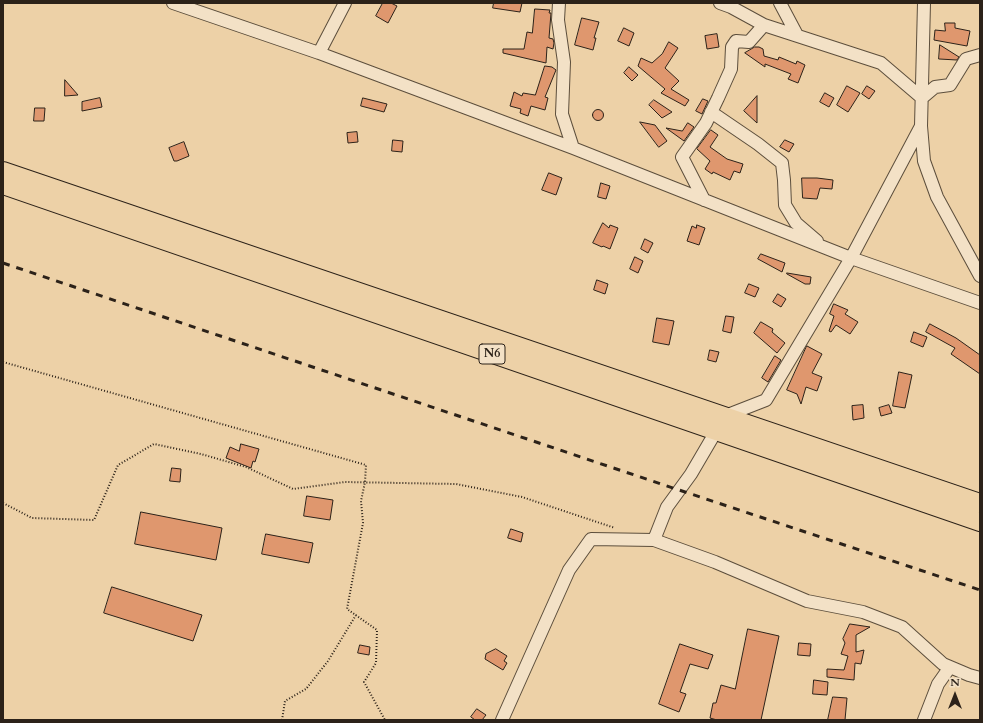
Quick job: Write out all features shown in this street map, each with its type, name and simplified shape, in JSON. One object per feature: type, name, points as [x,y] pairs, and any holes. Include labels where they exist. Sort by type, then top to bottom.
[{"type":"highway","name":"N6","points":[[3,171],[720,423],[980,522]]},
{"type":"highway","name":"N6","points":[[3,185],[720,423],[980,503]]},
{"type":"street","points":[[173,3],[319,53],[573,148],[851,258],[980,304]]},
{"type":"street","points":[[319,53],[344,3]]},
{"type":"street","points":[[559,3],[558,20],[564,62],[562,114],[573,148]]},
{"type":"street","points":[[720,3],[731,7],[764,25],[881,63],[922,98]]},
{"type":"street","points":[[780,3],[796,36]]},
{"type":"street","points":[[924,3],[921,126],[924,162],[937,197],[980,276]]},
{"type":"street","points":[[704,200],[682,157],[706,122],[731,69],[732,47],[736,41],[749,42],[764,25]]},
{"type":"street","points":[[922,98],[935,88],[950,85],[966,59],[980,55]]},
{"type":"street","points":[[711,112],[782,162],[785,205],[796,223],[824,247]]},
{"type":"street","points":[[654,540],[667,507],[691,474],[720,423],[766,400],[851,258],[921,126]]},
{"type":"street","points":[[502,720],[569,570],[590,539],[654,540],[715,562],[807,601],[863,612],[902,627],[943,664],[980,678]]},
{"type":"street","points":[[924,720],[938,684],[950,667]]},
{"type":"path","points":[[3,362],[366,465],[365,482],[361,501],[363,523],[347,609],[377,630],[376,662],[364,682],[385,720]]},
{"type":"path","points":[[3,503],[32,518],[94,520],[118,465],[154,444],[201,454],[246,467],[293,489],[345,482],[456,484],[522,497],[618,529]]},
{"type":"path","points":[[282,720],[285,701],[306,689],[328,661],[356,615]]},
{"type":"building","points":[[383,3],[391,3],[397,6],[388,23],[376,16]]},
{"type":"building","points":[[494,3],[522,3],[520,12],[493,8]]},
{"type":"building","points":[[535,9],[550,10],[549,13],[551,13],[549,38],[553,39],[554,43],[553,49],[547,47],[546,63],[503,53],[503,49],[524,49],[527,32],[532,33]]},
{"type":"building","points":[[582,18],[599,22],[594,38],[596,38],[593,50],[575,45]]},
{"type":"building","points":[[945,23],[955,23],[955,28],[970,31],[967,46],[934,40],[935,30],[945,31]]},
{"type":"building","points":[[624,28],[634,33],[629,46],[618,41]]},
{"type":"building","points":[[717,34],[719,47],[707,49],[705,36]]},
{"type":"building","points":[[669,42],[678,48],[665,68],[679,81],[671,89],[689,100],[685,106],[661,93],[665,89],[638,66],[641,58],[652,63],[662,54]]},
{"type":"building","points":[[940,45],[959,57],[957,60],[939,59]]},
{"type":"building","points":[[755,47],[763,49],[764,56],[778,60],[779,57],[796,64],[797,61],[805,65],[798,83],[788,79],[791,74],[765,64],[765,67],[745,53]]},
{"type":"building","points":[[545,66],[552,67],[556,70],[545,97],[548,98],[545,110],[531,106],[528,116],[520,113],[521,109],[510,106],[514,92],[522,96],[523,93],[535,95]]},
{"type":"building","points":[[629,67],[638,75],[632,81],[624,73]]},
{"type":"building","points":[[65,80],[78,95],[65,96]]},
{"type":"building","points":[[847,86],[860,93],[848,112],[837,105]]},
{"type":"building","points":[[867,86],[875,91],[869,99],[862,94]]},
{"type":"building","points":[[825,93],[834,98],[829,107],[820,102]]},
{"type":"building","points":[[757,96],[757,123],[744,111]]},
{"type":"building","points":[[100,98],[102,107],[82,111],[82,102]]},
{"type":"building","points":[[363,98],[387,104],[384,112],[361,106]]},
{"type":"building","points":[[703,99],[708,101],[702,114],[696,111]]},
{"type":"building","points":[[654,100],[672,112],[662,118],[649,105]]},
{"type":"building","points":[[35,108],[45,108],[44,121],[34,121]]},
{"type":"building","points":[[596,110],[600,110],[602,111],[602,119],[596,120],[593,117],[593,113]]},
{"type":"building","points":[[640,122],[655,125],[667,141],[659,147]]},
{"type":"building","points":[[688,123],[694,127],[684,141],[666,128],[682,131]]},
{"type":"building","points":[[711,130],[718,135],[710,147],[727,159],[743,164],[740,173],[734,171],[730,180],[713,172],[712,174],[705,169],[710,161],[697,149]]},
{"type":"building","points":[[357,132],[358,142],[348,143],[347,133]]},
{"type":"building","points":[[393,140],[403,141],[402,152],[392,151]]},
{"type":"building","points":[[785,140],[794,144],[789,152],[780,147]]},
{"type":"building","points":[[184,142],[189,156],[174,161],[169,148]]},
{"type":"building","points":[[549,173],[562,178],[556,195],[542,190]]},
{"type":"building","points":[[802,178],[833,180],[832,189],[820,188],[817,199],[803,198]]},
{"type":"building","points":[[601,183],[610,186],[606,199],[598,197]]},
{"type":"building","points":[[603,223],[609,228],[610,225],[618,228],[610,249],[593,243]]},
{"type":"building","points":[[697,225],[705,228],[699,245],[687,241],[692,226],[696,228]]},
{"type":"building","points":[[645,239],[653,243],[648,253],[641,249]]},
{"type":"building","points":[[761,254],[785,263],[782,272],[758,259]]},
{"type":"building","points":[[635,257],[643,261],[638,273],[630,269]]},
{"type":"building","points":[[787,273],[811,277],[810,284],[805,284]]},
{"type":"building","points":[[597,280],[608,284],[605,294],[594,290]]},
{"type":"building","points":[[749,284],[759,288],[755,297],[745,293]]},
{"type":"building","points":[[778,294],[786,299],[781,307],[773,302]]},
{"type":"building","points":[[834,304],[848,310],[845,314],[858,322],[850,334],[836,325],[831,332],[829,331],[834,316],[830,314]]},
{"type":"building","points":[[726,316],[734,317],[731,333],[723,331]]},
{"type":"building","points":[[657,318],[674,321],[669,345],[653,342]]},
{"type":"building","points":[[761,322],[773,329],[772,332],[785,343],[777,353],[754,333]]},
{"type":"building","points":[[930,324],[956,338],[980,355],[980,374],[951,354],[955,348],[926,332]]},
{"type":"building","points":[[914,332],[927,337],[923,347],[911,342]]},
{"type":"building","points":[[807,346],[822,354],[812,373],[822,377],[817,391],[806,387],[801,404],[797,394],[787,390]]},
{"type":"building","points":[[710,350],[719,352],[716,362],[708,360]]},
{"type":"building","points":[[775,356],[781,360],[768,382],[762,378]]},
{"type":"building","points":[[899,372],[912,375],[905,408],[893,406]]},
{"type":"building","points":[[863,405],[864,418],[853,420],[852,406]]},
{"type":"building","points":[[889,405],[892,413],[881,416],[879,408]]},
{"type":"building","points":[[241,444],[259,449],[255,462],[253,461],[251,468],[226,458],[230,447],[239,451]]},
{"type":"building","points":[[172,468],[181,469],[180,482],[170,481]]},
{"type":"building","points":[[307,496],[333,500],[330,520],[304,516]]},
{"type":"building","points":[[141,512],[222,528],[216,560],[135,544]]},
{"type":"building","points":[[511,529],[523,533],[521,542],[508,538]]},
{"type":"building","points":[[266,534],[313,543],[309,563],[262,554]]},
{"type":"building","points":[[112,587],[202,615],[193,641],[104,613]]},
{"type":"building","points":[[850,624],[870,627],[856,635],[856,652],[864,650],[861,664],[855,663],[854,680],[827,677],[827,669],[844,670],[848,656],[841,654],[845,643],[843,639]]},
{"type":"building","points":[[748,629],[779,636],[761,720],[717,720],[710,718],[713,703],[716,703],[721,685],[735,689]]},
{"type":"building","points":[[799,643],[811,644],[810,656],[798,655]]},
{"type":"building","points":[[680,644],[713,655],[708,669],[690,664],[680,692],[686,694],[679,712],[659,704]]},
{"type":"building","points":[[360,645],[370,647],[369,655],[358,653]]},
{"type":"building","points":[[496,649],[507,656],[504,661],[507,663],[503,670],[485,659],[486,654]]},
{"type":"building","points":[[814,680],[828,682],[827,695],[813,694]]},
{"type":"building","points":[[833,697],[847,698],[845,720],[828,720]]},
{"type":"building","points":[[477,709],[486,715],[482,720],[475,720],[471,717]]},
{"type":"railway","points":[[3,263],[980,590]]}]
